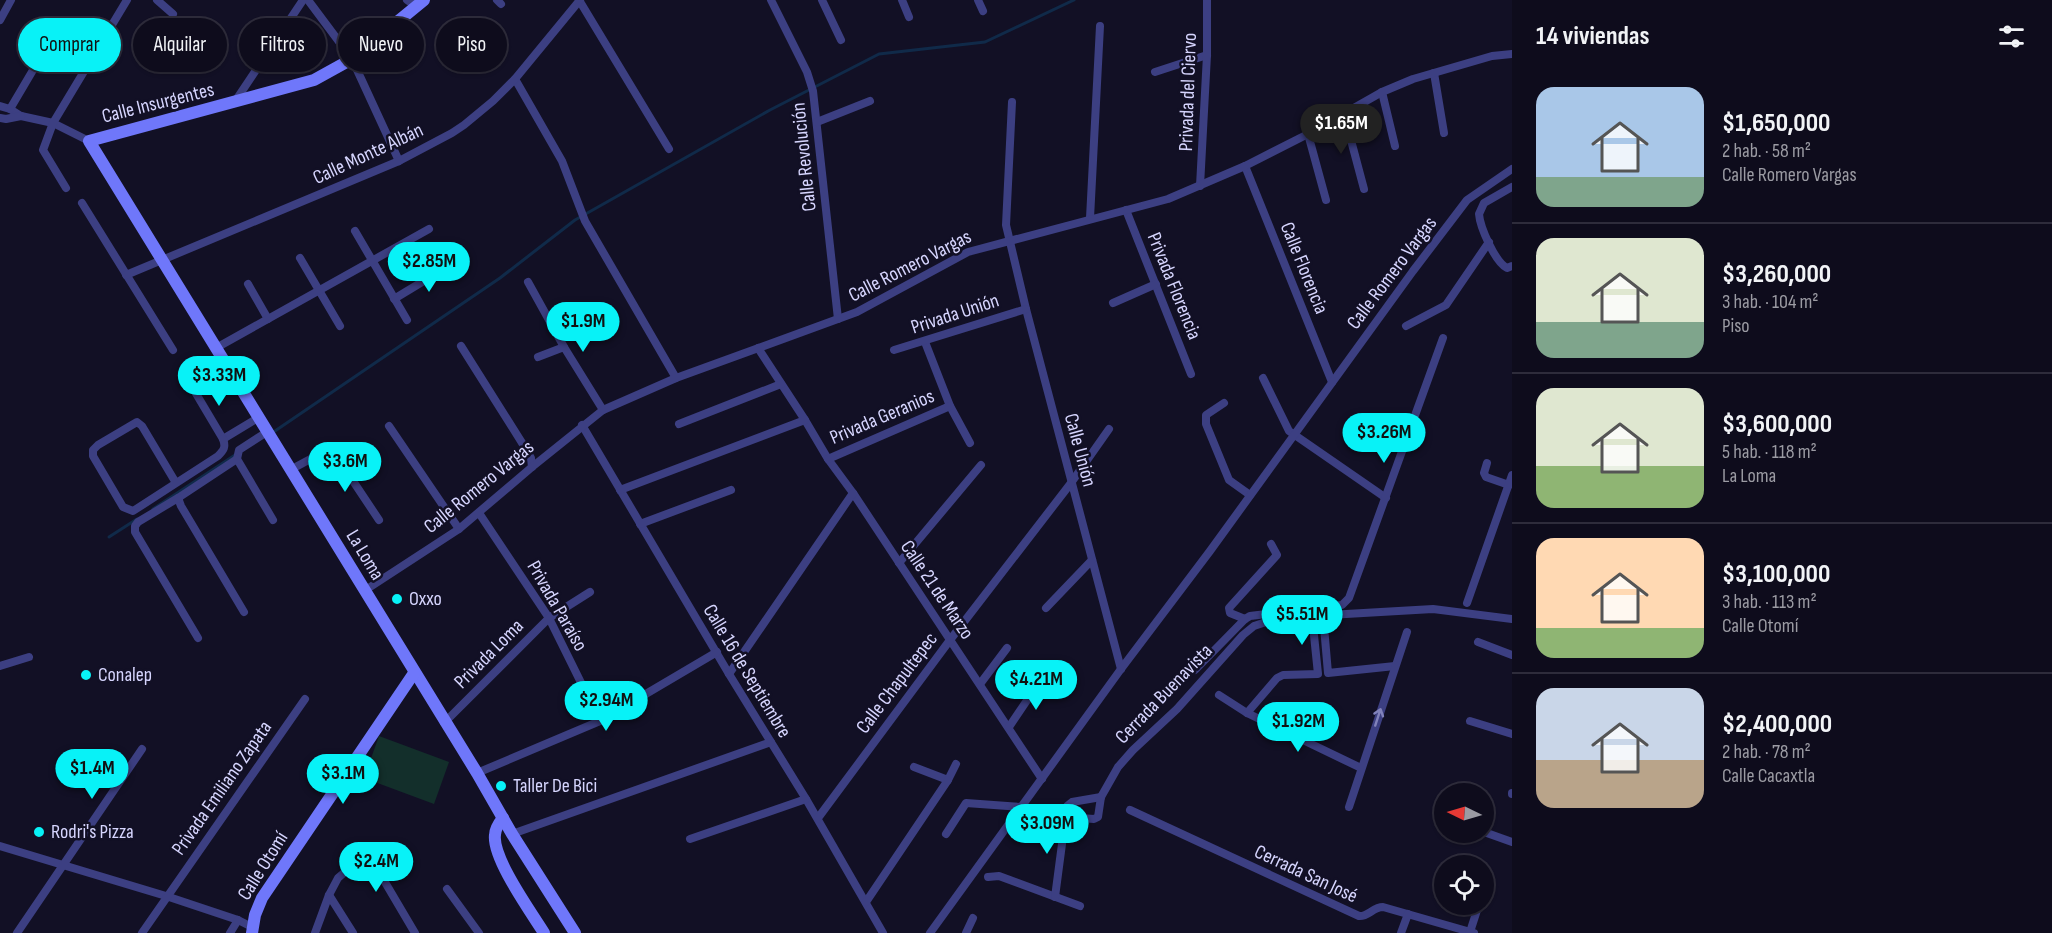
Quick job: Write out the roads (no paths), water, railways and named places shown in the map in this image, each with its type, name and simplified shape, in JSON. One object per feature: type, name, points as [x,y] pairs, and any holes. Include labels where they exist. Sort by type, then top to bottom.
[{"type":"street","points":[[0,20],[11,0]]},
{"type":"street","points":[[66,188],[43,150],[53,123],[127,0]]},
{"type":"street","points":[[157,0],[172,14]]},
{"type":"street","points":[[234,103],[303,0]]},
{"type":"street","points":[[308,0],[338,40]]},
{"type":"street","points":[[580,0],[669,149]]},
{"type":"street","name":"Calle Monte Albán","points":[[126,275],[399,161],[464,125],[515,79],[580,0]]},
{"type":"street","name":"Calle Revolución","points":[[771,0],[807,72],[813,91],[838,319]]},
{"type":"street","points":[[822,0],[841,40]]},
{"type":"street","points":[[902,0],[909,17]]},
{"type":"street","points":[[978,0],[983,11]]},
{"type":"street","name":"Privada del Ciervo","points":[[1200,186],[1207,55],[1207,0]]},
{"type":"street","name":"Calle Insurgentes","points":[[398,18],[416,2]]},
{"type":"street","points":[[1090,218],[1100,26]]},
{"type":"street","name":"Calle Romero Vargas","points":[[364,591],[459,529],[532,466],[603,410],[676,378],[857,312],[968,252],[1010,239],[1168,199],[1245,166],[1382,92],[1434,73],[1492,56],[1512,54]]},
{"type":"street","points":[[1155,72],[1207,55]]},
{"type":"street","name":"Calle Insurgentes","points":[[88,141],[314,80],[338,66]]},
{"type":"street","points":[[10,109],[32,72]]},
{"type":"street","points":[[358,72],[399,161]]},
{"type":"street","points":[[1434,73],[1444,133]]},
{"type":"street","points":[[515,79],[562,161],[585,221],[676,378]]},
{"type":"street","points":[[1382,92],[1395,146]]},
{"type":"street","points":[[817,122],[870,101]]},
{"type":"street","name":"Calle Unión","points":[[1012,102],[1005,216],[1026,309],[1121,669]]},
{"type":"street","points":[[0,106],[21,116],[53,123],[88,141]]},
{"type":"street","points":[[1344,114],[1364,189]]},
{"type":"street","points":[[0,118],[21,116]]},
{"type":"street","points":[[1308,134],[1326,200]]},
{"type":"street","name":"La Loma","points":[[88,141],[444,723],[477,773],[512,834],[576,933]]},
{"type":"street","name":"Calle Florencia","points":[[1245,166],[1332,382]]},
{"type":"street","name":"Calle Romero Vargas","points":[[930,933],[1121,669],[1467,200],[1512,169]]},
{"type":"street","points":[[1510,267],[1502,265],[1488,242],[1479,214],[1484,203],[1512,187]]},
{"type":"street","points":[[82,203],[173,351]]},
{"type":"street","name":"Privada Florencia","points":[[1126,210],[1191,374]]},
{"type":"street","points":[[216,348],[429,229]]},
{"type":"street","points":[[355,231],[406,320]]},
{"type":"street","points":[[1406,326],[1446,305],[1488,242]]},
{"type":"street","points":[[300,258],[340,326]]},
{"type":"street","points":[[394,299],[450,265]]},
{"type":"street","points":[[528,282],[603,410]]},
{"type":"street","points":[[248,284],[268,319]]},
{"type":"street","points":[[1113,303],[1156,284]]},
{"type":"street","name":"Privada Unión","points":[[894,350],[926,342],[1026,309]]},
{"type":"street","points":[[1346,614],[1346,603],[1443,338]]},
{"type":"street","points":[[926,342],[950,406],[970,442]]},
{"type":"street","points":[[461,346],[524,446],[531,458],[532,466]]},
{"type":"street","points":[[538,357],[564,347]]},
{"type":"street","name":"Calle 21 de Marzo","points":[[758,348],[828,459],[1009,726],[1042,779]]},
{"type":"street","points":[[176,483],[142,426],[137,422],[93,450],[93,456],[123,507],[133,511],[218,456],[224,450],[223,439],[185,375]]},
{"type":"street","points":[[1263,378],[1285,425],[1294,434],[1386,498]]},
{"type":"street","points":[[679,424],[781,384]]},
{"type":"street","points":[[1224,403],[1206,415],[1206,424],[1230,480],[1250,495]]},
{"type":"street","name":"Privada Geranios","points":[[828,459],[950,406]]},
{"type":"street","points":[[223,439],[258,418]]},
{"type":"street","points":[[621,490],[805,420]]},
{"type":"street","name":"Calle 16 de Septiembre","points":[[582,425],[729,674],[818,818],[883,933]]},
{"type":"street","points":[[389,426],[459,529]]},
{"type":"street","name":"Calle Chapultepec","points":[[818,818],[950,640],[1071,483],[1109,429]]},
{"type":"street","points":[[267,432],[239,450],[237,459],[273,520]]},
{"type":"street","points":[[290,470],[331,448],[378,520]]},
{"type":"street","points":[[198,638],[135,532],[135,526],[237,459]]},
{"type":"street","points":[[1487,463],[1484,473],[1486,477],[1509,485]]},
{"type":"street","points":[[899,563],[981,465]]},
{"type":"street","points":[[1467,603],[1512,475]]},
{"type":"street","points":[[640,524],[730,490]]},
{"type":"street","points":[[729,674],[853,493]]},
{"type":"street","points":[[178,498],[244,612]]},
{"type":"street","name":"Privada Paraíso","points":[[480,513],[549,618],[600,721]]},
{"type":"street","points":[[1245,619],[1230,613],[1229,608],[1277,555],[1271,544]]},
{"type":"street","points":[[1046,608],[1092,560]]},
{"type":"street","name":"Privada Loma","points":[[444,723],[549,618],[590,592]]},
{"type":"street","points":[[1195,670],[1250,616],[1346,603]]},
{"type":"street","name":"Cerrada Buenavista","points":[[1066,817],[1096,819],[1101,797],[1118,767],[1177,709],[1243,635],[1254,626],[1266,622],[1312,616],[1433,609],[1512,619]]},
{"type":"street","points":[[1323,615],[1328,673],[1395,666]]},
{"type":"street","points":[[1247,713],[1277,678],[1283,675],[1318,674],[1312,616]]},
{"type":"street","points":[[1349,807],[1407,632]]},
{"type":"street","points":[[1478,642],[1512,655]]},
{"type":"street","points":[[980,684],[1007,648]]},
{"type":"street","points":[[477,773],[600,721],[717,652]]},
{"type":"street","points":[[0,666],[29,657]]},
{"type":"street","name":"Calle Otomí","points":[[252,930],[262,898],[414,673]]},
{"type":"street","points":[[1009,726],[1041,681]]},
{"type":"street","points":[[1219,695],[1247,713],[1361,768]]},
{"type":"street","name":"Privada Emiliano Zapata","points":[[142,933],[305,699]]},
{"type":"street","points":[[1470,721],[1512,734]]},
{"type":"street","points":[[512,834],[771,742]]},
{"type":"street","points":[[17,933],[142,749]]},
{"type":"street","points":[[866,902],[948,780],[956,764]]},
{"type":"street","points":[[914,767],[948,780]]},
{"type":"street","points":[[1055,897],[1069,803],[1101,797]]},
{"type":"street","points":[[690,839],[806,799]]},
{"type":"street","points":[[946,834],[966,803],[1021,807]]},
{"type":"street","name":"Cerrada San José","points":[[1130,810],[1359,916],[1379,907],[1472,932]]},
{"type":"street","points":[[503,818],[497,827],[495,836],[499,857],[544,933]]},
{"type":"street","points":[[1494,836],[1512,842]]},
{"type":"street","points":[[0,846],[238,920],[252,930]]},
{"type":"street","points":[[315,933],[338,878],[352,866],[364,866],[379,872],[416,933]]},
{"type":"street","points":[[988,878],[999,876],[1080,906]]},
{"type":"street","points":[[447,889],[479,933]]},
{"type":"street","points":[[329,895],[352,933]]},
{"type":"street","points":[[1401,933],[1408,914]]},
{"type":"street","points":[[1472,932],[1476,915]]},
{"type":"street","points":[[966,933],[973,918]]},
{"type":"street","points":[[230,933],[238,920]]},
{"type":"waterway","points":[[272,433],[500,278],[575,220],[770,110],[879,54],[985,42],[1074,0]]},
{"type":"waterway","points":[[153,509],[235,455]]},
{"type":"waterway","points":[[109,537],[137,519]]},
{"type":"place","name":"Oxxo","points":[[397,599]]},
{"type":"place","name":"Conalep","points":[[86,675]]},
{"type":"place","name":"Taller De Bici","points":[[501,786]]},
{"type":"place","name":"Rodri's Pizza","points":[[39,832]]}]
